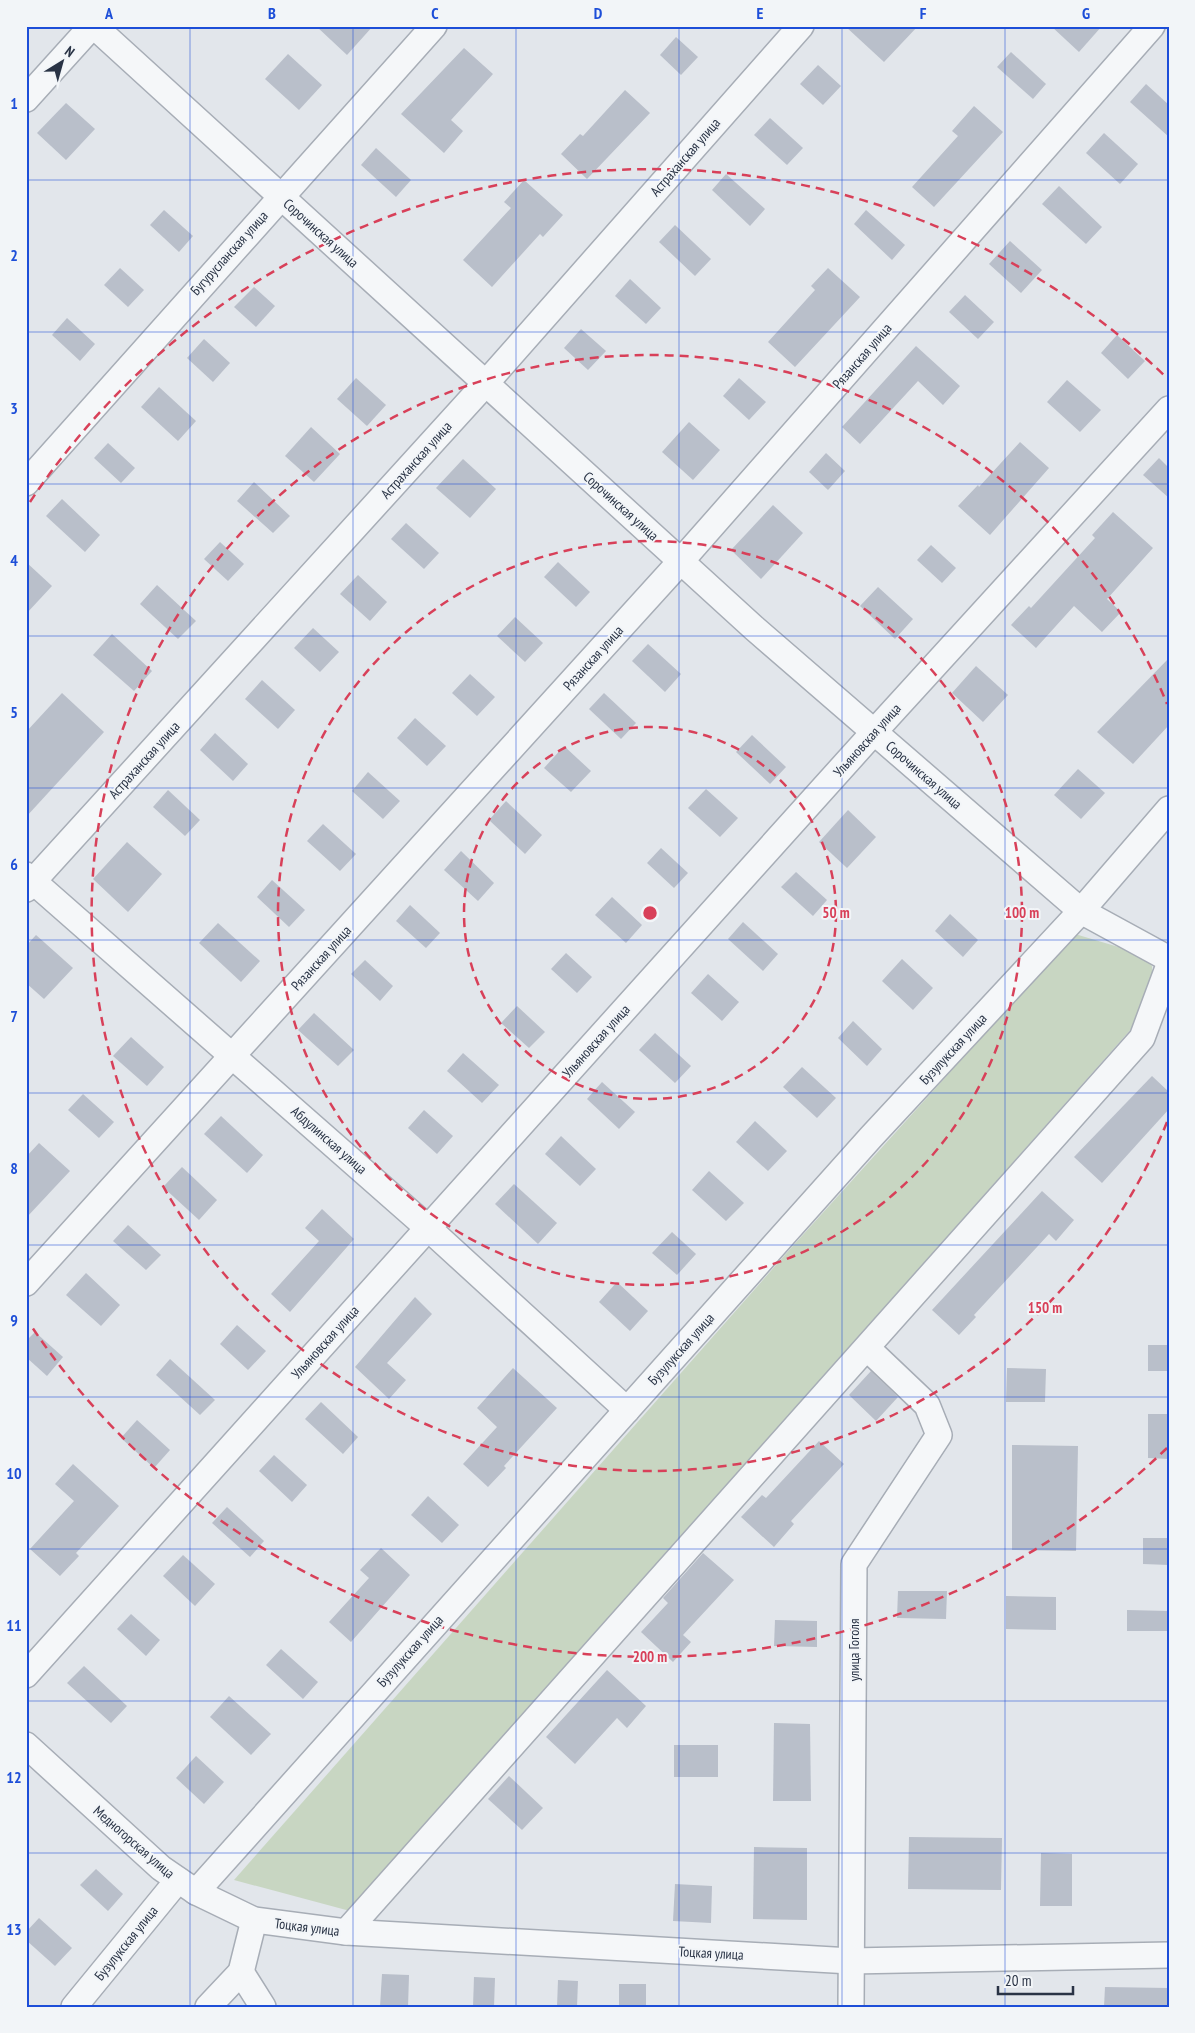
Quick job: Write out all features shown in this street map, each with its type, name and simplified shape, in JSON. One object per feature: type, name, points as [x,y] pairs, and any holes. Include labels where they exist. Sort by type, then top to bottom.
[{"type":"street","points":[[26,99],[93,26]]},
{"type":"street","name":"Сорочинская улица","points":[[93,26],[681,561],[874,732],[1081,911],[1169,959]]},
{"type":"street","name":"Бугурусланская улица","points":[[26,482],[434,26]]},
{"type":"street","name":"Астраханская улица","points":[[29,882],[486,383],[801,26]]},
{"type":"street","name":"Рязанская улица","points":[[26,1283],[681,561],[1152,26]]},
{"type":"street","name":"Ульяновская улица","points":[[26,1674],[874,732],[1169,409]]},
{"type":"street","name":"Бузулукская улица","points":[[74,2007],[626,1410],[871,1136],[1081,911],[1169,809]]},
{"type":"street","name":"Абдулинская улица","points":[[29,882],[233,1055],[428,1228],[626,1410]]},
{"type":"street","points":[[346,1932],[1142,1038],[1169,965]]},
{"type":"street","name":"улица Гоголя","points":[[851,2007],[854,1564],[939,1435],[927,1405],[867,1348]]},
{"type":"street","name":"Медногорская улица","points":[[26,1745],[161,1868],[187,1886],[254,1920]]},
{"type":"street","points":[[208,2007],[242,1972],[254,1920]]},
{"type":"street","name":"Тоцкая улица","points":[[254,1920],[346,1932],[851,1961],[1169,1955]]},
{"type":"street","points":[[242,1972],[263,2007]]},
{"type":"green space","points":[[1075,934],[1142,954],[1152,966],[1153,987],[1141,1018],[350,1911],[234,1880],[791,1248]]},
{"type":"building","points":[[316,26],[373,26],[347,55]]},
{"type":"building","points":[[845,26],[918,26],[884,62]]},
{"type":"building","points":[[1051,26],[1102,26],[1079,52]]},
{"type":"building","points":[[676,37],[698,57],[681,75],[660,55]]},
{"type":"building","points":[[464,48],[493,74],[451,120],[463,131],[444,153],[401,114]]},
{"type":"building","points":[[1011,52],[1046,84],[1033,99],[997,67]]},
{"type":"building","points":[[288,54],[322,85],[299,110],[265,79]]},
{"type":"building","points":[[818,65],[841,86],[823,105],[800,84]]},
{"type":"building","points":[[1146,84],[1169,105],[1169,137],[1130,102]]},
{"type":"building","points":[[625,90],[650,113],[587,179],[561,154],[580,134],[583,136]]},
{"type":"building","points":[[66,103],[95,129],[66,160],[37,133]]},
{"type":"building","points":[[974,106],[1003,132],[934,207],[912,187],[958,136],[952,131]]},
{"type":"building","points":[[770,118],[803,148],[787,165],[754,135]]},
{"type":"building","points":[[1104,133],[1138,164],[1120,184],[1086,153]]},
{"type":"building","points":[[376,148],[411,180],[396,197],[361,165]]},
{"type":"building","points":[[726,174],[765,209],[750,226],[712,190]]},
{"type":"building","points":[[524,180],[563,215],[543,237],[540,234],[492,287],[463,260],[511,208],[504,202]]},
{"type":"building","points":[[1059,186],[1102,227],[1086,244],[1042,204]]},
{"type":"building","points":[[164,210],[193,236],[179,252],[150,225]]},
{"type":"building","points":[[866,210],[905,245],[892,260],[854,224]]},
{"type":"building","points":[[675,225],[711,259],[695,276],[659,242]]},
{"type":"building","points":[[1010,241],[1042,270],[1021,293],[989,264]]},
{"type":"building","points":[[120,268],[144,290],[128,307],[104,285]]},
{"type":"building","points":[[828,268],[860,297],[795,367],[768,342],[815,290],[811,286]]},
{"type":"building","points":[[630,279],[661,308],[646,324],[615,296]]},
{"type":"building","points":[[254,287],[275,306],[256,327],[234,307]]},
{"type":"building","points":[[965,295],[994,322],[978,339],[949,312]]},
{"type":"building","points":[[67,318],[95,344],[80,361],[52,335]]},
{"type":"building","points":[[581,329],[606,351],[588,370],[564,348]]},
{"type":"building","points":[[1117,335],[1145,361],[1128,379],[1101,353]]},
{"type":"building","points":[[204,339],[230,363],[213,382],[187,358]]},
{"type":"building","points":[[916,346],[960,386],[943,405],[918,381],[860,444],[842,427]]},
{"type":"building","points":[[356,378],[386,405],[367,426],[337,399]]},
{"type":"building","points":[[739,378],[766,402],[749,420],[723,396]]},
{"type":"building","points":[[1067,380],[1101,410],[1080,432],[1047,402]]},
{"type":"building","points":[[159,387],[196,421],[178,441],[141,407]]},
{"type":"building","points":[[689,422],[720,450],[693,480],[662,452]]},
{"type":"building","points":[[311,427],[340,454],[314,482],[285,456]]},
{"type":"building","points":[[1020,442],[1049,468],[990,535],[958,506],[978,485],[979,487]]},
{"type":"building","points":[[108,443],[135,468],[121,483],[94,458]]},
{"type":"building","points":[[826,453],[845,471],[828,490],[809,472]]},
{"type":"building","points":[[1159,458],[1169,468],[1169,498],[1143,475]]},
{"type":"building","points":[[463,459],[496,489],[470,518],[436,488]]},
{"type":"building","points":[[254,482],[290,516],[273,533],[237,501]]},
{"type":"building","points":[[62,499],[100,535],[85,552],[46,516]]},
{"type":"building","points":[[773,505],[803,533],[761,579],[731,550]]},
{"type":"building","points":[[1113,512],[1153,548],[1107,599],[1121,612],[1102,632],[1074,606],[1036,648],[1011,625],[1029,606],[1031,608],[1095,538],[1092,535]]},
{"type":"building","points":[[406,523],[439,553],[424,569],[391,539]]},
{"type":"building","points":[[220,542],[244,564],[228,581],[204,559]]},
{"type":"building","points":[[931,545],[956,568],[942,583],[917,560]]},
{"type":"building","points":[[26,562],[52,586],[26,614]]},
{"type":"building","points":[[558,562],[590,592],[576,607],[544,577]]},
{"type":"building","points":[[358,575],[387,602],[370,621],[340,594]]},
{"type":"building","points":[[157,585],[196,621],[178,639],[140,604]]},
{"type":"building","points":[[878,587],[913,619],[895,639],[860,606]]},
{"type":"building","points":[[515,617],[543,643],[525,662],[497,636]]},
{"type":"building","points":[[313,628],[339,652],[320,672],[294,648]]},
{"type":"building","points":[[112,634],[152,671],[134,691],[93,655]]},
{"type":"building","points":[[648,644],[681,674],[665,692],[632,661]]},
{"type":"building","points":[[1169,658],[1169,725],[1133,764],[1097,732]]},
{"type":"building","points":[[976,666],[1008,695],[983,722],[952,693]]},
{"type":"building","points":[[470,674],[495,697],[477,716],[452,693]]},
{"type":"building","points":[[262,680],[295,710],[278,729],[245,699]]},
{"type":"building","points":[[62,693],[104,732],[26,817],[26,732]]},
{"type":"building","points":[[604,693],[636,723],[621,739],[589,709]]},
{"type":"building","points":[[415,718],[446,746],[427,766],[397,738]]},
{"type":"building","points":[[215,733],[248,764],[233,781],[200,750]]},
{"type":"building","points":[[752,735],[786,767],[770,784],[736,752]]},
{"type":"building","points":[[564,746],[591,771],[571,792],[544,768]]},
{"type":"building","points":[[1078,769],[1105,793],[1081,819],[1054,795]]},
{"type":"building","points":[[368,772],[400,801],[383,819],[352,791]]},
{"type":"building","points":[[706,789],[738,818],[720,837],[688,808]]},
{"type":"building","points":[[168,790],[200,820],[185,836],[153,807]]},
{"type":"building","points":[[506,801],[542,835],[525,854],[489,820]]},
{"type":"building","points":[[848,810],[876,837],[847,868],[819,842]]},
{"type":"building","points":[[323,824],[356,854],[340,871],[307,841]]},
{"type":"building","points":[[127,842],[162,874],[128,912],[93,879]]},
{"type":"building","points":[[661,848],[688,873],[674,888],[647,863]]},
{"type":"building","points":[[461,851],[494,883],[478,901],[444,870]]},
{"type":"building","points":[[796,872],[827,900],[813,916],[781,887]]},
{"type":"building","points":[[272,880],[305,910],[289,927],[257,897]]},
{"type":"building","points":[[612,897],[642,925],[626,943],[595,915]]},
{"type":"building","points":[[410,905],[440,933],[426,948],[396,921]]},
{"type":"building","points":[[950,914],[978,940],[963,957],[935,931]]},
{"type":"building","points":[[743,922],[778,954],[763,971],[728,939]]},
{"type":"building","points":[[218,923],[260,961],[241,982],[199,943]]},
{"type":"building","points":[[36,935],[73,968],[44,999],[26,983],[26,946]]},
{"type":"building","points":[[566,953],[592,977],[577,993],[551,969]]},
{"type":"building","points":[[902,959],[933,988],[913,1010],[882,981]]},
{"type":"building","points":[[365,960],[393,986],[380,1001],[351,974]]},
{"type":"building","points":[[708,974],[739,1002],[722,1021],[691,993]]},
{"type":"building","points":[[517,1006],[545,1032],[529,1048],[501,1023]]},
{"type":"building","points":[[314,1013],[354,1050],[338,1066],[298,1030]]},
{"type":"building","points":[[853,1021],[882,1049],[867,1066],[838,1038]]},
{"type":"building","points":[[655,1033],[691,1066],[675,1083],[639,1050]]},
{"type":"building","points":[[131,1037],[164,1067],[147,1086],[113,1056]]},
{"type":"building","points":[[463,1053],[499,1085],[482,1103],[447,1071]]},
{"type":"building","points":[[802,1067],[836,1098],[817,1118],[783,1087]]},
{"type":"building","points":[[1152,1076],[1169,1092],[1169,1109],[1102,1183],[1074,1157]]},
{"type":"building","points":[[602,1082],[635,1112],[619,1129],[587,1099]]},
{"type":"building","points":[[83,1094],[114,1122],[99,1138],[68,1110]]},
{"type":"building","points":[[424,1110],[453,1136],[437,1154],[408,1128]]},
{"type":"building","points":[[221,1116],[263,1155],[247,1173],[204,1134]]},
{"type":"building","points":[[755,1121],[787,1151],[768,1171],[736,1142]]},
{"type":"building","points":[[561,1136],[596,1169],[580,1186],[545,1154]]},
{"type":"building","points":[[39,1143],[70,1171],[26,1218],[26,1157]]},
{"type":"building","points":[[182,1167],[217,1200],[199,1220],[163,1187]]},
{"type":"building","points":[[709,1171],[744,1203],[726,1221],[692,1190]]},
{"type":"building","points":[[514,1184],[557,1223],[538,1244],[495,1204]]},
{"type":"building","points":[[1042,1191],[1074,1220],[1056,1241],[1049,1234],[974,1315],[976,1317],[959,1335],[932,1310]]},
{"type":"building","points":[[322,1209],[354,1239],[290,1312],[271,1294],[319,1241],[305,1228]]},
{"type":"building","points":[[128,1225],[161,1255],[146,1270],[113,1241]]},
{"type":"building","points":[[672,1232],[696,1254],[677,1275],[652,1253]]},
{"type":"building","points":[[86,1273],[120,1305],[101,1326],[66,1295]]},
{"type":"building","points":[[617,1282],[648,1311],[630,1331],[599,1302]]},
{"type":"building","points":[[415,1297],[432,1314],[387,1363],[406,1380],[389,1399],[355,1367]]},
{"type":"building","points":[[237,1325],[266,1351],[248,1370],[220,1344]]},
{"type":"building","points":[[35,1332],[63,1357],[47,1376],[26,1357],[26,1341]]},
{"type":"building","points":[[1148,1345],[1169,1345],[1169,1371],[1148,1371]]},
{"type":"building","points":[[170,1359],[215,1400],[200,1415],[156,1375]]},
{"type":"building","points":[[513,1368],[557,1408],[504,1466],[506,1468],[488,1487],[463,1464],[497,1427],[477,1408]]},
{"type":"building","points":[[1007,1368],[1046,1369],[1045,1402],[1006,1402]]},
{"type":"building","points":[[871,1371],[898,1397],[876,1421],[849,1395]]},
{"type":"building","points":[[321,1402],[358,1437],[343,1454],[305,1419]]},
{"type":"building","points":[[1148,1414],[1169,1414],[1169,1459],[1148,1458]]},
{"type":"building","points":[[137,1420],[170,1450],[154,1468],[121,1438]]},
{"type":"building","points":[[819,1441],[844,1464],[791,1521],[794,1524],[774,1547],[741,1517],[762,1495],[766,1498]]},
{"type":"building","points":[[1012,1445],[1078,1446],[1076,1551],[1012,1550]]},
{"type":"building","points":[[274,1455],[307,1485],[292,1502],[259,1471]]},
{"type":"building","points":[[73,1464],[119,1506],[76,1553],[79,1556],[60,1576],[30,1549],[74,1501],[55,1484]]},
{"type":"building","points":[[428,1496],[459,1525],[442,1543],[411,1515]]},
{"type":"building","points":[[227,1507],[264,1541],[250,1557],[212,1523]]},
{"type":"building","points":[[1143,1538],[1169,1538],[1169,1565],[1143,1564]]},
{"type":"building","points":[[381,1548],[410,1575],[351,1642],[329,1622],[369,1578],[360,1570]]},
{"type":"building","points":[[703,1553],[734,1580],[683,1635],[691,1642],[673,1662],[641,1632],[668,1603],[663,1598]]},
{"type":"building","points":[[183,1555],[215,1584],[195,1606],[163,1576]]},
{"type":"building","points":[[898,1591],[947,1591],[946,1619],[897,1618]]},
{"type":"building","points":[[1006,1596],[1056,1597],[1056,1630],[1006,1629]]},
{"type":"building","points":[[1127,1610],[1169,1611],[1169,1631],[1127,1631]]},
{"type":"building","points":[[131,1614],[160,1640],[146,1656],[117,1629]]},
{"type":"building","points":[[775,1620],[817,1621],[817,1647],[774,1646]]},
{"type":"building","points":[[281,1649],[318,1682],[303,1699],[266,1665]]},
{"type":"building","points":[[84,1666],[127,1706],[111,1723],[67,1683]]},
{"type":"building","points":[[607,1670],[646,1706],[627,1728],[617,1718],[575,1764],[546,1737]]},
{"type":"building","points":[[229,1696],[271,1734],[251,1755],[210,1717]]},
{"type":"building","points":[[774,1723],[810,1724],[811,1801],[773,1801]]},
{"type":"building","points":[[674,1745],[718,1745],[718,1777],[674,1777]]},
{"type":"building","points":[[196,1756],[224,1782],[204,1804],[176,1778]]},
{"type":"building","points":[[509,1776],[543,1808],[522,1830],[488,1799]]},
{"type":"building","points":[[909,1837],[1002,1838],[1001,1890],[908,1889]]},
{"type":"building","points":[[754,1847],[807,1848],[807,1920],[753,1919]]},
{"type":"building","points":[[1041,1853],[1072,1854],[1072,1906],[1040,1906]]},
{"type":"building","points":[[96,1869],[123,1894],[108,1911],[80,1885]]},
{"type":"building","points":[[675,1884],[712,1886],[711,1923],[673,1921]]},
{"type":"building","points":[[39,1918],[72,1948],[55,1966],[26,1940],[26,1932]]},
{"type":"building","points":[[382,1974],[409,1975],[408,2007],[380,2007]]},
{"type":"building","points":[[474,1977],[495,1978],[494,2007],[473,2007]]},
{"type":"building","points":[[558,1980],[578,1981],[577,2007],[557,2007]]},
{"type":"building","points":[[619,1984],[646,1984],[646,2007],[619,2007]]},
{"type":"building","points":[[1105,1987],[1169,1988],[1169,2007],[1104,2007]]}]
